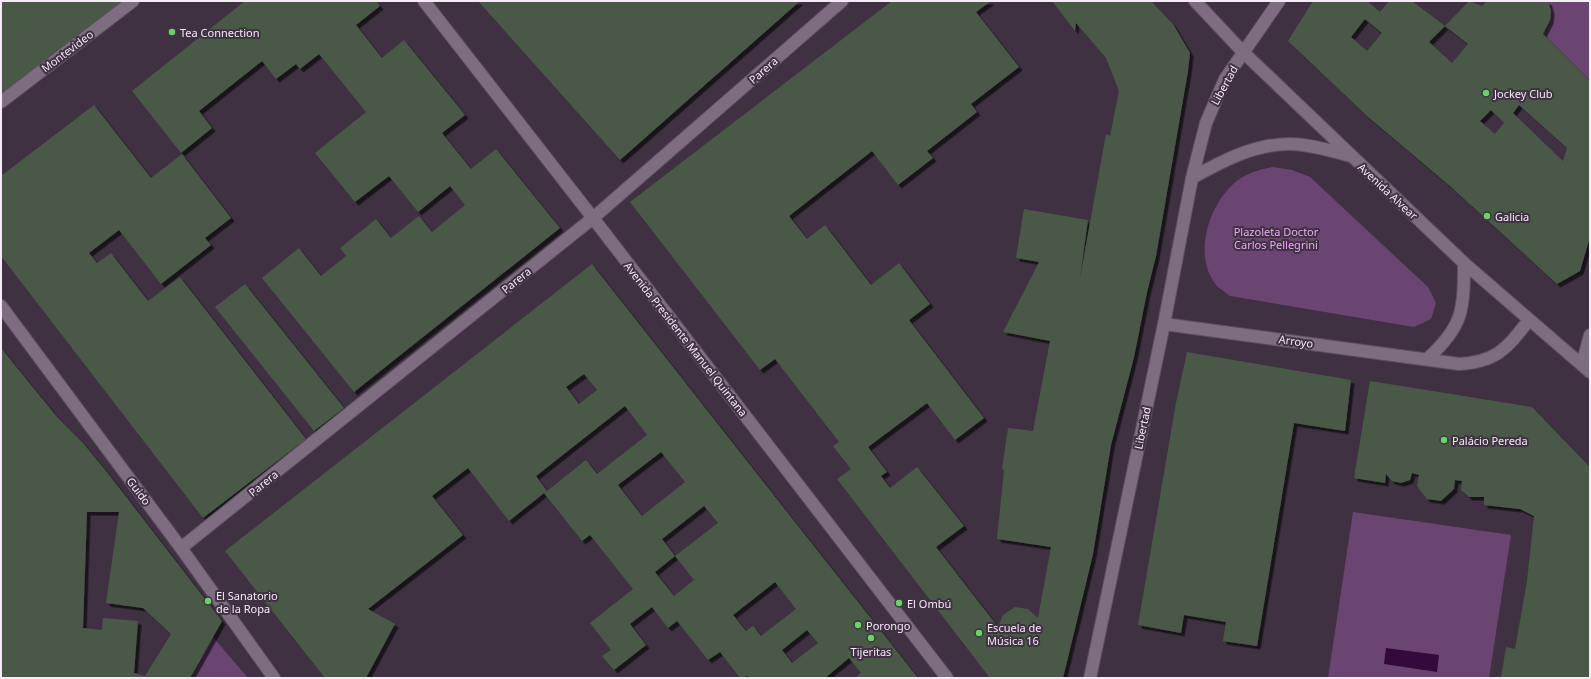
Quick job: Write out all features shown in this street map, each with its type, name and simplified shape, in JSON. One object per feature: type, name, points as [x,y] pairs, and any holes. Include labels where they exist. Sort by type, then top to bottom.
[{"type":"street","name":"Montevideo","points":[[1,102],[133,1]]},
{"type":"street","name":"Avenida Presidente Manuel Quintana","points":[[424,1],[947,678]]},
{"type":"street","name":"Parera","points":[[181,548],[593,218],[842,1]]},
{"type":"street","name":"Avenida Alvear","points":[[1195,1],[1243,52],[1464,263],[1586,369]]},
{"type":"street","name":"Libertad","points":[[1090,678],[1164,324],[1192,178],[1206,123],[1224,79],[1279,1]]},
{"type":"street","points":[[1192,178],[1220,162],[1243,153],[1265,147],[1290,144],[1313,147],[1351,156]]},
{"type":"street","points":[[1427,359],[1452,333],[1458,320],[1464,292],[1464,263]]},
{"type":"street","name":"Guido","points":[[1,306],[181,548],[274,678]]},
{"type":"street","name":"Arroyo","points":[[1164,324],[1459,364],[1487,360],[1508,347],[1529,320]]},
{"type":"street","points":[[1586,369],[1590,335]]},
{"type":"green space","points":[[1548,1],[1590,1],[1590,81],[1543,34],[1548,26],[1550,18]]},
{"type":"green space","name":"Plazoleta Doctor Carlos Pellegrini","points":[[1273,167],[1292,170],[1310,177],[1428,287],[1436,303],[1431,319],[1414,327],[1230,296],[1218,287],[1210,275],[1205,260],[1207,229],[1213,213],[1220,199],[1230,187],[1241,178],[1256,171]]},
{"type":"green space","points":[[1353,512],[1511,535],[1489,678],[1328,678]]},
{"type":"green space","points":[[206,629],[248,678],[179,678]]},
{"type":"shaded area","points":[[1386,648],[1439,655],[1437,672],[1384,664]]},
{"type":"building","points":[[1,1],[129,1],[1,97]]},
{"type":"building","points":[[245,1],[376,1],[380,6],[356,25],[382,58],[404,40],[465,115],[442,133],[471,169],[496,149],[560,228],[354,392],[262,278],[299,248],[321,276],[346,256],[340,248],[376,219],[391,238],[419,216],[432,232],[465,205],[450,186],[418,212],[389,176],[355,202],[315,153],[366,112],[319,54],[300,69],[296,64],[276,79],[262,61],[199,111],[212,128],[181,153],[132,91]]},
{"type":"building","points":[[478,1],[800,1],[620,160]]},
{"type":"building","points":[[892,1],[991,1],[976,12],[1019,67],[971,104],[977,112],[927,151],[933,158],[898,185],[872,151],[789,216],[807,239],[825,225],[871,285],[899,263],[930,304],[909,320],[984,418],[955,440],[927,403],[868,447],[887,472],[881,476],[890,488],[917,467],[964,526],[936,547],[998,627],[1003,615],[1015,607],[1028,609],[1038,618],[1051,547],[997,539],[1004,470],[1002,469],[1008,428],[1033,431],[1050,341],[1003,332],[1039,262],[1016,258],[1024,209],[1088,220],[1080,278],[1106,134],[1110,136],[1119,91],[1106,58],[1076,23],[1075,31],[1052,1],[1151,1],[1173,24],[1190,53],[1156,256],[1134,357],[1111,445],[1093,554],[1063,678],[990,678],[837,479],[851,469],[833,446],[839,442],[775,359],[760,370],[630,202]]},
{"type":"building","points":[[1313,1],[1367,1],[1380,12],[1389,1],[1412,1],[1445,26],[1469,1],[1482,6],[1487,1],[1548,1],[1551,11],[1550,20],[1543,34],[1590,81],[1590,237],[1580,271],[1557,284],[1450,186],[1367,116],[1288,41]],"holes":[[[1365,19],[1382,33],[1367,51],[1351,37]],[[1445,26],[1468,44],[1452,63],[1429,42]],[[1519,105],[1567,148],[1563,161],[1513,113]],[[1491,110],[1504,123],[1495,134],[1480,121]]]},
{"type":"building","points":[[94,105],[151,178],[182,154],[231,218],[205,238],[211,245],[161,284],[119,230],[89,253],[97,263],[111,253],[148,301],[180,277],[306,439],[203,518],[1,256],[1,176]]},
{"type":"building","points":[[592,264],[918,678],[855,678],[861,673],[849,658],[825,678],[749,678],[748,676],[740,678],[720,652],[708,660],[677,621],[668,628],[652,607],[630,624],[646,645],[614,670],[602,656],[611,650],[590,623],[633,589],[590,535],[582,541],[544,493],[509,521],[468,468],[432,496],[463,535],[368,609],[395,624],[366,678],[325,678],[225,551]],"holes":[[[584,374],[597,390],[579,404],[566,387]],[[625,406],[647,435],[597,474],[586,460],[547,491],[536,476]],[[661,452],[685,482],[642,516],[618,485]],[[704,506],[718,523],[675,556],[662,539]],[[675,556],[694,580],[674,596],[655,572]],[[775,582],[796,609],[761,636],[753,626],[746,631],[733,615]],[[807,630],[818,643],[792,663],[782,650]]]},
{"type":"building","points":[[245,284],[344,408],[314,431],[215,307]]},
{"type":"building","points":[[1,348],[57,417],[83,443],[110,476],[222,621],[190,678],[1,678]],"holes":[[[87,512],[119,512],[106,603],[143,608],[171,634],[145,676],[134,673],[138,621],[103,618],[102,630],[83,628]]]},
{"type":"building","points":[[1187,352],[1351,380],[1345,431],[1294,423],[1257,646],[1223,641],[1226,622],[1184,615],[1181,633],[1138,625],[1176,403]]},
{"type":"building","points":[[1370,381],[1532,407],[1590,467],[1590,678],[1501,678],[1506,647],[1515,649],[1527,581],[1534,516],[1520,509],[1484,505],[1484,497],[1469,497],[1461,490],[1462,481],[1455,480],[1454,489],[1441,501],[1427,499],[1417,486],[1419,475],[1412,473],[1410,480],[1401,483],[1392,481],[1386,474],[1385,483],[1354,478]]},
{"type":"place","name":"Tea Connection","points":[[172,32]]},
{"type":"place","name":"Jockey Club","points":[[1486,93]]},
{"type":"place","name":"Galicia","points":[[1487,216]]},
{"type":"place","name":"Palácio Pereda","points":[[1444,440]]},
{"type":"place","name":"El Sanatorio de la Ropa","points":[[208,601]]},
{"type":"place","name":"El Ombú","points":[[899,603]]},
{"type":"place","name":"Porongo","points":[[858,625]]},
{"type":"place","name":"Escuela de Música 16","points":[[979,633]]},
{"type":"place","name":"Tijeritas","points":[[871,638]]}]
